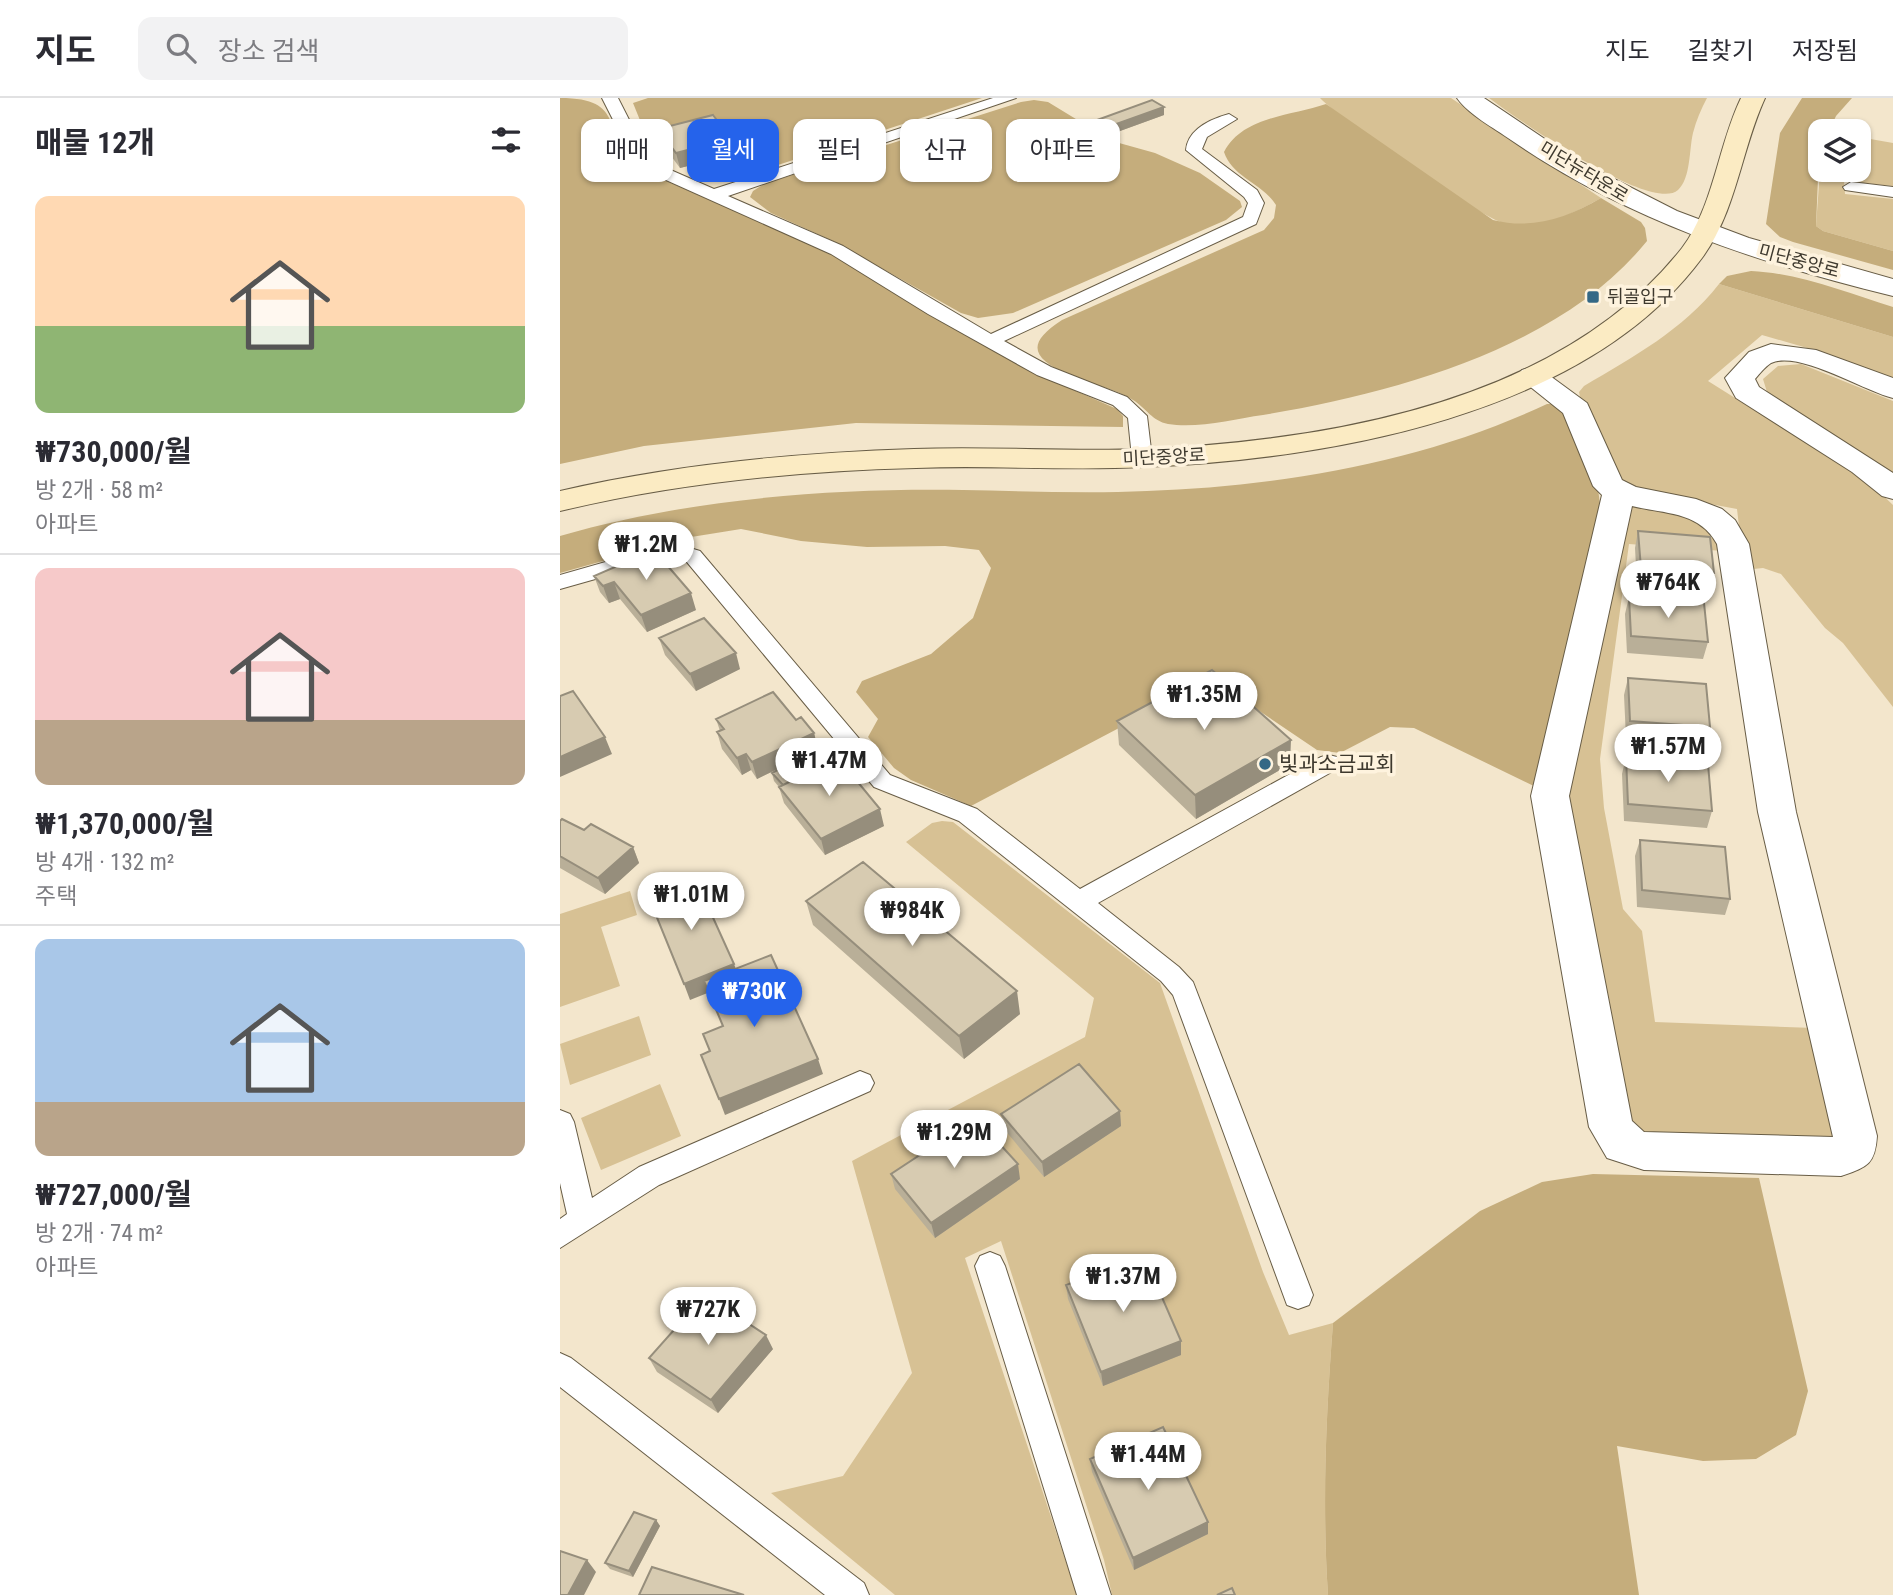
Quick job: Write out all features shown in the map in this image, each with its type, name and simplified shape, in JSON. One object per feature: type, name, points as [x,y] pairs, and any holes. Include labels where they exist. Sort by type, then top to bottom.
[{"type":"street","name":"미단뉴타운로","points":[[1469,98],[1579,172],[1637,204],[1706,232]]},
{"type":"street","name":"미단중앙로","points":[[560,501],[601,491],[722,472],[825,462],[922,458],[1142,458],[1222,454],[1331,438],[1414,418],[1493,393],[1573,355],[1626,319],[1672,277],[1706,232],[1719,203],[1740,122],[1753,98]]},
{"type":"street","name":"미단중앙로","points":[[1706,232],[1893,288]]},
{"type":"street","points":[[1893,389],[1799,355],[1775,353],[1760,357],[1740,378],[1747,392],[1863,465],[1893,489]]},
{"type":"street","points":[[1532,376],[1576,409],[1609,486],[1618,492],[1714,515],[1727,527],[1733,544],[1777,812],[1855,1136],[1854,1151],[1841,1157],[1644,1151],[1623,1144],[1611,1126],[1550,796],[1618,492]]},
{"type":"lane","points":[[610,98],[643,164],[837,250],[1044,371],[1120,401],[1131,409],[1139,426],[1142,458]]},
{"type":"lane","points":[[713,195],[1008,98]]},
{"type":"lane","points":[[990,341],[1250,220],[1256,202],[1251,194],[1194,150],[1194,142],[1199,134],[1229,118]]},
{"type":"lane","points":[[1850,187],[1893,192]]},
{"type":"lane","points":[[560,582],[665,552],[680,552],[693,556],[883,781],[900,793],[950,804],[1170,974],[1184,989],[1298,1296]]},
{"type":"lane","points":[[1079,902],[1329,763]]},
{"type":"lane","points":[[560,1122],[571,1227],[649,1176],[860,1083]]},
{"type":"lane","points":[[989,1266],[1094,1595]]},
{"type":"lane","points":[[560,1368],[852,1595]]},
{"type":"shaded area","points":[[560,98],[596,104],[609,119],[581,119],[581,182],[669,182],[826,251],[1028,370],[1117,409],[1123,416],[1123,427],[856,423],[644,446],[560,464]]},
{"type":"shaded area","points":[[648,98],[982,98],[918,119],[900,119],[900,125],[886,130],[886,119],[793,119],[793,160],[779,165],[779,119],[687,119],[687,131],[673,135],[673,119],[639,119],[633,103]]},
{"type":"shaded area","points":[[1320,98],[1451,98],[1601,198],[1546,222],[1510,225],[1472,207],[1413,169]]},
{"type":"shaded area","points":[[1489,98],[1707,98],[1694,129],[1689,163],[1682,185],[1678,190],[1663,194],[1641,189],[1613,177],[1554,142]]},
{"type":"shaded area","points":[[1802,98],[1852,98],[1835,119],[1808,119],[1808,182],[1818,182],[1816,226],[1823,231],[1893,251],[1893,270],[1793,242],[1780,237],[1766,224],[1780,133]]},
{"type":"shaded area","points":[[1021,102],[1048,102],[1076,119],[1006,119],[1006,182],[1120,182],[1120,143],[1155,153],[1200,173],[1240,201],[1242,207],[1226,220],[1013,313],[978,318],[961,313],[835,242],[771,213],[750,197],[753,191],[764,184],[779,182],[779,179],[793,175],[793,182],[886,182],[886,145],[900,141],[900,182],[992,182],[992,119],[968,119]]},
{"type":"shaded area","points":[[1326,104],[1493,220],[1535,223],[1562,216],[1601,198],[1641,222],[1647,241],[1611,279],[1569,311],[1522,338],[1419,379],[1313,406],[1216,423],[1168,424],[1149,414],[1126,396],[1069,375],[1047,363],[1038,350],[1038,343],[1042,336],[1062,320],[1264,230],[1274,218],[1276,205],[1234,168],[1224,152],[1232,140],[1255,124]]},
{"type":"shaded area","points":[[1871,139],[1893,143],[1893,186],[1854,182],[1871,182]]},
{"type":"shaded area","points":[[1819,182],[1844,182],[1845,194],[1893,199],[1893,251],[1823,231],[1816,226]]},
{"type":"shaded area","points":[[1751,271],[1805,280],[1893,307],[1893,337],[1719,284],[1727,276]]},
{"type":"shaded area","points":[[1719,284],[1893,337],[1893,381],[1814,350],[1762,335],[1708,381],[1870,483],[1893,505],[1893,707],[1843,643],[1825,628],[1781,574],[1763,568],[1744,570],[1737,509],[1635,490],[1623,484],[1580,397],[1579,392],[1584,386],[1673,329]]},
{"type":"shaded area","points":[[1801,364],[1893,401],[1893,473],[1767,392],[1763,379],[1778,366]]},
{"type":"shaded area","points":[[1547,404],[1556,404],[1565,410],[1598,489],[1600,504],[1538,788],[1414,728],[1390,727],[1340,753],[1317,750],[1212,679],[971,806],[911,780],[894,768],[868,737],[878,719],[856,692],[862,681],[931,654],[973,618],[991,568],[979,550],[945,546],[867,547],[801,541],[741,529],[685,538],[560,573],[560,536],[658,513],[759,498],[862,491],[1124,492],[1198,488],[1300,477],[1402,456],[1500,424]]},
{"type":"shaded area","points":[[1632,506],[1700,518],[1723,551],[1629,544],[1600,759],[1604,808],[1623,909],[1642,931],[1655,1022],[1814,1028],[1836,1136],[1825,1143],[1633,1134],[1563,805]]},
{"type":"shaded area","points":[[953,822],[1160,983],[1263,1272],[1289,1335],[1333,1323],[1326,1459],[1328,1595],[1112,1595],[1104,1560],[1001,1241],[965,1258],[1077,1595],[895,1595],[771,1493],[843,1476],[912,1373],[852,1161],[1085,1037],[1094,998],[906,842],[932,823]]},
{"type":"shaded area","points":[[630,891],[637,915],[601,927],[620,986],[560,1007],[560,914]]},
{"type":"shaded area","points":[[639,1016],[651,1055],[570,1085],[560,1044]]},
{"type":"shaded area","points":[[660,1084],[681,1136],[601,1170],[581,1118]]},
{"type":"shaded area","points":[[1593,1174],[1759,1178],[1808,1391],[1796,1435],[1756,1459],[1703,1461],[1617,1446],[1639,1595],[1328,1595],[1326,1459],[1333,1323],[1480,1211],[1542,1182]]},
{"type":"building","points":[[1152,100],[1164,107],[1120,123],[1120,119],[1100,119]]},
{"type":"building","points":[[713,115],[716,119],[697,119]]},
{"type":"building","points":[[687,122],[687,150],[676,153],[673,149],[673,125]]},
{"type":"building","points":[[1638,531],[1710,537],[1714,573],[1641,568]]},
{"type":"building","points":[[654,550],[691,593],[641,615],[614,582],[603,586],[594,576]]},
{"type":"building","points":[[1629,597],[1704,603],[1708,642],[1631,636]]},
{"type":"building","points":[[704,618],[736,653],[690,674],[659,638]]},
{"type":"building","points":[[1212,670],[1291,740],[1195,795],[1117,721]]},
{"type":"building","points":[[1628,678],[1706,684],[1710,727],[1630,721]]},
{"type":"building","points":[[573,691],[605,737],[560,757],[560,696]]},
{"type":"building","points":[[773,692],[796,720],[801,717],[814,733],[752,762],[746,754],[737,758],[717,732],[724,729],[716,719]]},
{"type":"building","points":[[810,752],[823,766],[783,785],[772,773]]},
{"type":"building","points":[[1626,757],[1708,764],[1712,811],[1628,804]]},
{"type":"building","points":[[838,758],[880,809],[821,839],[779,787]]},
{"type":"building","points":[[562,819],[584,830],[591,824],[633,847],[598,878],[560,856]]},
{"type":"building","points":[[1640,840],[1725,847],[1730,899],[1642,890]]},
{"type":"building","points":[[863,862],[1017,991],[959,1036],[806,901]]},
{"type":"building","points":[[696,880],[734,964],[684,984],[649,898]]},
{"type":"building","points":[[771,955],[818,1059],[719,1099],[701,1055],[710,1051],[703,1034],[723,1026],[704,981]]},
{"type":"building","points":[[1079,1064],[1120,1111],[1042,1162],[1001,1114]]},
{"type":"building","points":[[976,1118],[1018,1164],[931,1223],[891,1174]]},
{"type":"building","points":[[1144,1256],[1181,1341],[1101,1372],[1066,1285]]},
{"type":"building","points":[[705,1295],[766,1335],[711,1400],[649,1358]]},
{"type":"building","points":[[1163,1427],[1208,1522],[1133,1558],[1090,1459]]},
{"type":"building","points":[[634,1512],[656,1520],[629,1571],[605,1563]]},
{"type":"building","points":[[560,1551],[587,1560],[568,1595],[560,1595]]},
{"type":"building","points":[[652,1567],[744,1595],[639,1595]]},
{"type":"building","points":[[1232,1588],[1235,1595],[1217,1595]]},
{"type":"place","name":"뒤골입구","points":[[1593,297]]},
{"type":"place","name":"빛과소금교회","points":[[1265,764]]}]
